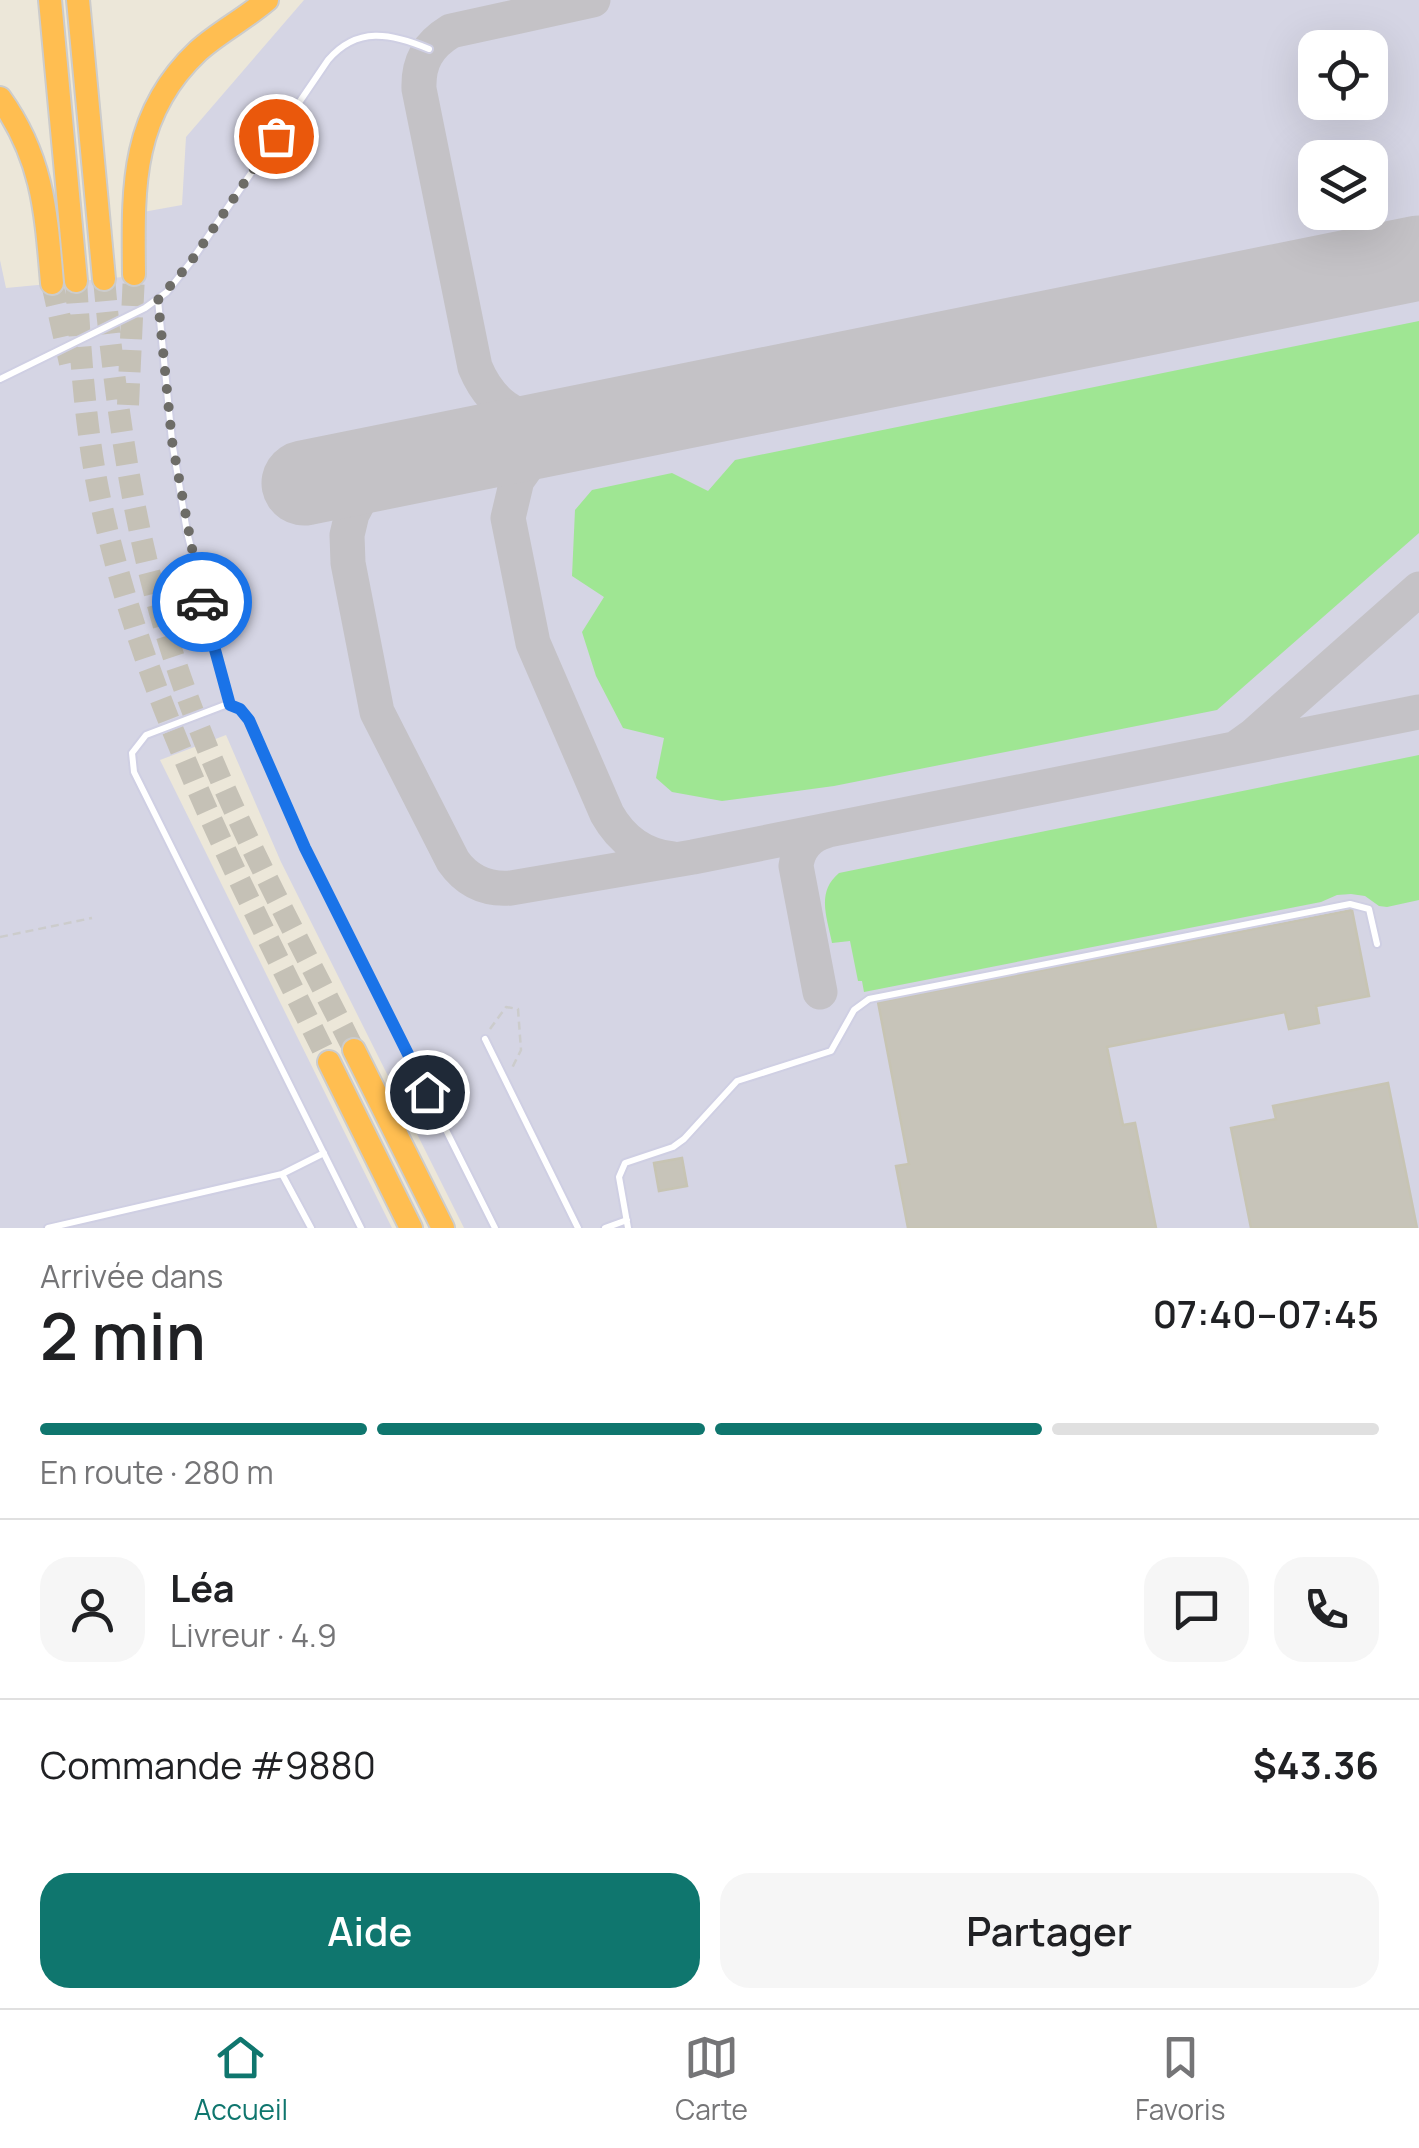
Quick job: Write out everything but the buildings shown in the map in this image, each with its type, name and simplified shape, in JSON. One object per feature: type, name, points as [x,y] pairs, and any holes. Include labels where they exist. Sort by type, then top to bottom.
[{"type":"highway","points":[[0,98],[21,130],[36,165],[64,282],[50,0]]},
{"type":"highway","points":[[78,0],[104,279]]},
{"type":"highway","points":[[134,274],[135,172],[152,116],[166,90],[191,59],[266,0]]},
{"type":"highway","points":[[354,1050],[443,1228]]},
{"type":"highway","points":[[329,1062],[411,1228]]},
{"type":"lane","points":[[0,380],[158,300],[190,263],[337,50],[349,41],[378,34],[399,36],[429,49]]},
{"type":"lane","points":[[158,300],[172,441],[187,532],[230,705]]},
{"type":"lane","points":[[361,1228],[153,812],[132,762],[135,746],[146,735],[220,706],[240,709],[249,720],[305,848],[495,1228]]},
{"type":"lane","points":[[605,1228],[628,1224],[619,1177],[625,1162],[678,1144],[736,1080],[831,1052],[854,1010],[869,999],[1350,904],[1369,909],[1378,944]]},
{"type":"lane","points":[[485,1039],[578,1228]]},
{"type":"lane","points":[[48,1228],[282,1174],[324,1153]]},
{"type":"lane","points":[[282,1174],[311,1228]]},
{"type":"path","points":[[0,936],[92,918]]},
{"type":"path","points":[[485,1039],[500,1011],[510,1005],[518,1009],[521,1050],[505,1078]]},
{"type":"shaded area","points":[[304,0],[1419,0],[1419,1228],[464,1228],[281,862],[226,735],[160,760],[392,1228],[0,1228],[0,260],[6,288],[144,275],[143,212],[182,205],[186,137]]},
{"type":"green space","points":[[1419,321],[1419,533],[1217,710],[834,786],[722,801],[672,792],[656,778],[664,738],[623,728],[596,676],[582,632],[604,597],[572,576],[575,510],[592,490],[672,473],[708,491],[735,460]]},
{"type":"green space","points":[[1419,755],[1419,900],[1387,907],[1365,896],[1337,895],[1321,902],[864,992],[850,941],[832,943],[825,897],[839,873]]},
{"type":"taxiway","points":[[593,0],[451,31],[431,48],[420,71],[419,89],[475,367],[494,398],[518,415],[547,423],[579,422],[709,399]]},
{"type":"taxiway","points":[[585,433],[551,444],[535,455],[517,480],[508,518],[533,643],[607,814],[626,838],[643,850],[673,859]]},
{"type":"taxiway","points":[[474,447],[384,474],[368,484],[352,514],[347,535],[348,563],[377,712],[453,861],[464,874],[485,886],[511,888],[693,857],[1419,712]]},
{"type":"taxiway","points":[[1239,746],[1419,589]]},
{"type":"taxiway","points":[[820,992],[796,866],[805,844],[826,831]]},
{"type":"runway","points":[[304,483],[1419,258]]},
{"type":"tunnel","points":[[128,405],[134,274]]},
{"type":"tunnel","points":[[104,279],[128,470],[147,565],[174,658],[233,808],[354,1050]]},
{"type":"tunnel","points":[[76,281],[91,452],[121,581],[144,652],[199,791],[329,1062]]},
{"type":"tunnel","points":[[52,283],[70,363]]},
{"type":"way so far","points":[[202,602],[172,441],[158,300],[190,263],[276,136]]},
{"type":"route","points":[[202,602],[230,705],[246,714],[305,848],[427,1092]]}]
